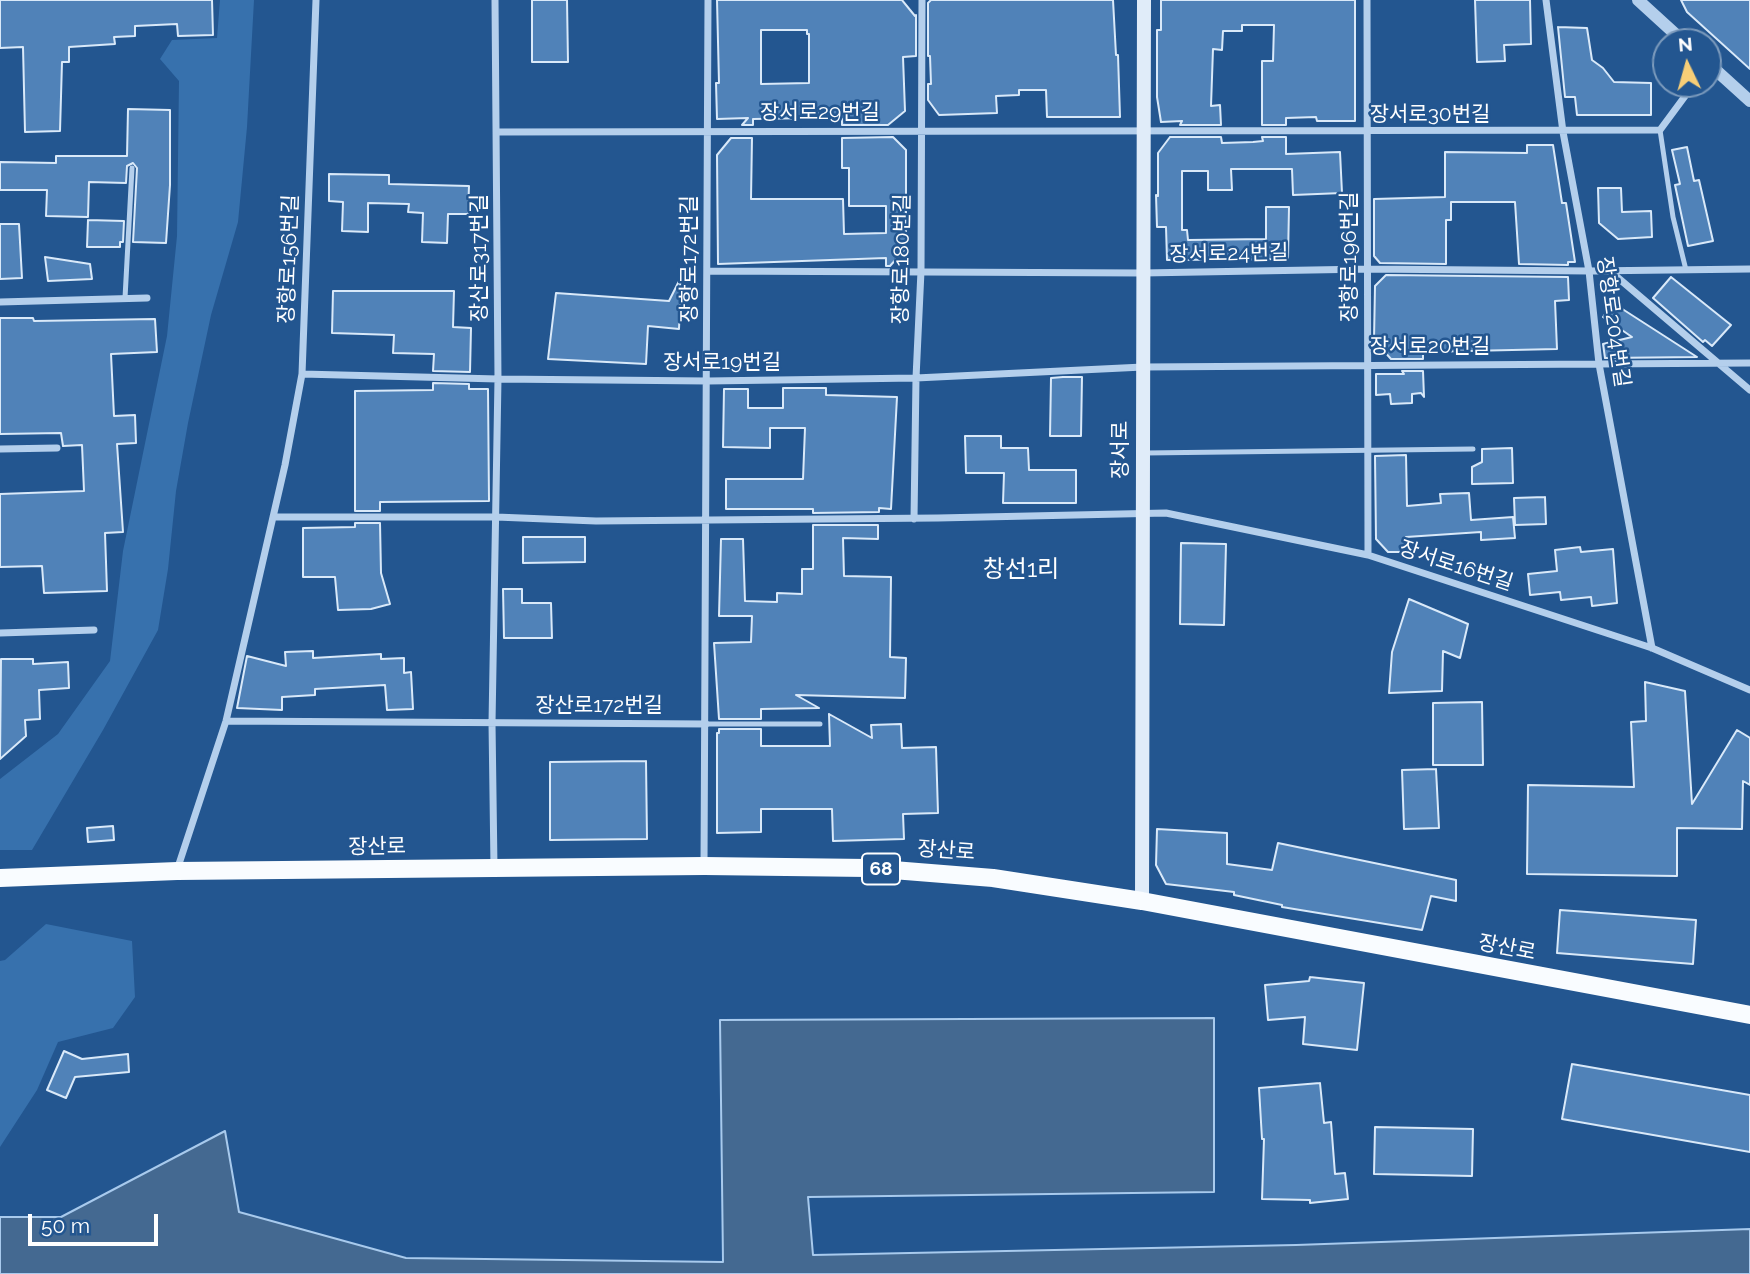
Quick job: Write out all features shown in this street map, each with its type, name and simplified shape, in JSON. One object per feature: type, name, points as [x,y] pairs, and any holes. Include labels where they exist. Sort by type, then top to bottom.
[{"type":"main road","name":"장서로","points":[[1142,901],[1144,0]]},
{"type":"main road","name":"장산로","points":[[0,878],[177,871],[705,866],[868,868],[993,878],[1142,901],[1750,1015]]},
{"type":"street","name":"장항로156번길","points":[[177,871],[226,721],[273,517],[302,374],[316,0]]},
{"type":"street","name":"장산로317번길","points":[[494,868],[492,723],[498,379],[495,0]]},
{"type":"street","name":"장항로172번길","points":[[705,866],[708,0]]},
{"type":"street","name":"장항로180번길","points":[[914,519],[921,271],[922,0]]},
{"type":"street","name":"장항로196번길","points":[[1367,0],[1368,555]]},
{"type":"street","name":"장항로204번길","points":[[1546,0],[1563,132],[1589,271],[1599,364],[1652,648]]},
{"type":"street","points":[[1638,0],[1669,28]]},
{"type":"street","points":[[1722,76],[1750,101]]},
{"type":"street","points":[[1660,130],[1684,98]]},
{"type":"street","name":"장서로30번길","points":[[1143,132],[1660,130]]},
{"type":"street","name":"장서로29번길","points":[[496,132],[1143,132]]},
{"type":"street","name":"장서로24번길","points":[[708,271],[1143,273],[1368,269],[1750,269]]},
{"type":"street","points":[[1610,271],[1750,390]]},
{"type":"street","points":[[0,302],[147,298]]},
{"type":"street","name":"장서로20번길","points":[[1143,367],[1750,363]]},
{"type":"street","name":"장서로19번길","points":[[302,374],[708,381],[916,379],[1143,367]]},
{"type":"street","points":[[0,449],[57,447]]},
{"type":"street","name":"장서로16번길","points":[[707,518],[914,519],[1166,513],[1368,555],[1652,648],[1750,690]]},
{"type":"street","points":[[273,517],[496,517],[596,521],[707,518]]},
{"type":"street","points":[[0,633],[94,630]]},
{"type":"street","points":[[226,721],[492,723]]},
{"type":"street","name":"장산로172번길","points":[[492,723],[705,724]]},
{"type":"lane","points":[[1660,130],[1673,217],[1686,270]]},
{"type":"lane","points":[[125,299],[132,168]]},
{"type":"lane","points":[[1142,453],[1473,449]]},
{"type":"lane","points":[[705,724],[820,724]]},
{"type":"shaded area","points":[[220,0],[254,0],[247,127],[238,222],[211,315],[188,423],[176,491],[158,630],[32,850],[0,850],[0,779],[58,734],[110,661],[123,551],[167,336],[177,236],[179,81],[160,59],[172,40],[217,38]]},
{"type":"shaded area","points":[[46,924],[132,941],[135,997],[113,1028],[58,1042],[37,1090],[0,1147],[0,961],[5,960]]},
{"type":"shaded area","points":[[1214,1018],[1214,1192],[808,1197],[813,1255],[1296,1245],[1750,1229],[1750,1274],[0,1274],[0,1217],[61,1217],[225,1131],[239,1212],[406,1258],[723,1262],[720,1020]]},
{"type":"building","points":[[0,0],[212,0],[213,35],[178,36],[177,24],[135,26],[135,36],[114,37],[115,44],[69,47],[69,62],[62,62],[60,131],[25,132],[23,47],[0,48]]},
{"type":"building","points":[[532,0],[567,0],[568,62],[532,62]]},
{"type":"building","points":[[717,0],[902,0],[916,15],[916,56],[903,57],[905,111],[888,125],[842,125],[842,119],[813,118],[753,119],[753,125],[742,125],[748,118],[717,119],[716,83],[719,83]],"holes":[[[761,30],[807,30],[809,83],[761,84]]]},
{"type":"building","points":[[931,0],[1113,0],[1120,117],[1047,117],[1046,90],[1019,90],[1019,95],[996,96],[997,113],[939,115],[928,100],[928,84],[931,84],[928,3]]},
{"type":"building","points":[[1161,0],[1355,0],[1355,121],[1317,121],[1316,117],[1286,118],[1286,125],[1262,125],[1262,61],[1273,61],[1274,25],[1242,25],[1242,31],[1223,31],[1222,50],[1213,49],[1211,106],[1220,105],[1221,125],[1161,122],[1157,97],[1157,30],[1161,30]]},
{"type":"building","points":[[1475,0],[1530,0],[1531,44],[1504,45],[1505,61],[1477,62]]},
{"type":"building","points":[[1681,0],[1750,0],[1750,69],[1722,44],[1722,28],[1705,28],[1687,12]]},
{"type":"building","points":[[1558,27],[1587,28],[1592,60],[1603,68],[1614,82],[1651,83],[1651,115],[1577,115],[1575,97],[1565,97]]},
{"type":"building","points":[[128,109],[170,110],[170,185],[166,243],[133,242],[137,168],[133,163],[127,166],[126,183],[89,182],[88,217],[46,216],[47,190],[0,190],[0,162],[56,163],[56,156],[127,156]]},
{"type":"building","points":[[893,137],[906,150],[906,248],[890,266],[886,266],[886,258],[718,264],[717,155],[731,138],[752,138],[751,199],[843,199],[844,234],[886,233],[886,206],[849,206],[849,168],[842,168],[842,138]]},
{"type":"building","points":[[1170,137],[1221,137],[1222,143],[1263,141],[1262,137],[1286,137],[1286,154],[1340,152],[1342,193],[1293,195],[1292,169],[1231,169],[1232,190],[1208,190],[1208,171],[1182,171],[1182,230],[1187,230],[1188,240],[1266,239],[1266,207],[1289,207],[1288,259],[1167,260],[1166,227],[1157,227],[1156,195],[1158,196],[1158,153]]},
{"type":"building","points":[[1527,145],[1553,145],[1575,262],[1568,262],[1568,265],[1519,264],[1515,202],[1451,202],[1451,220],[1446,220],[1446,264],[1380,263],[1374,256],[1374,199],[1445,197],[1445,152],[1527,153]]},
{"type":"building","points":[[1687,147],[1694,181],[1699,180],[1713,241],[1688,246],[1675,185],[1680,184],[1672,150]]},
{"type":"building","points":[[329,174],[389,175],[389,184],[469,186],[468,214],[448,214],[447,243],[422,242],[423,213],[408,212],[409,204],[368,203],[368,232],[342,231],[343,202],[329,201]]},
{"type":"building","points":[[1598,188],[1621,188],[1622,212],[1651,211],[1652,237],[1618,239],[1599,223]]},
{"type":"building","points":[[88,220],[124,221],[123,242],[120,242],[120,247],[87,247]]},
{"type":"building","points":[[0,224],[19,224],[22,278],[0,279]]},
{"type":"building","points":[[45,257],[90,264],[92,279],[48,281]]},
{"type":"building","points":[[1386,275],[1568,277],[1569,300],[1555,301],[1557,349],[1423,352],[1423,359],[1391,359],[1374,340],[1375,286]]},
{"type":"building","points":[[681,277],[680,286],[689,294],[680,304],[679,329],[648,326],[646,364],[548,359],[556,293],[669,301]]},
{"type":"building","points":[[1671,277],[1731,325],[1712,346],[1705,340],[1703,342],[1653,298]]},
{"type":"building","points":[[333,291],[454,291],[453,327],[471,328],[470,372],[433,371],[434,354],[393,353],[394,335],[332,333]]},
{"type":"building","points":[[1613,303],[1697,357],[1605,358],[1603,344],[1632,337],[1603,317]]},
{"type":"building","points":[[0,318],[33,318],[34,321],[155,319],[157,352],[111,354],[114,416],[135,415],[136,443],[117,444],[123,532],[105,533],[107,591],[44,593],[42,566],[0,567],[0,494],[84,491],[82,445],[63,446],[61,433],[0,434]]},
{"type":"building","points":[[1402,371],[1423,371],[1424,397],[1421,393],[1412,394],[1412,403],[1391,404],[1390,394],[1376,395],[1376,374],[1404,374]]},
{"type":"building","points":[[1082,377],[1081,436],[1050,436],[1051,378]]},
{"type":"building","points":[[433,383],[469,384],[469,389],[488,389],[489,501],[380,502],[380,511],[355,511],[355,391],[433,390]]},
{"type":"building","points":[[783,388],[826,388],[826,395],[897,397],[891,509],[879,508],[879,512],[813,513],[813,509],[726,509],[726,479],[803,479],[805,428],[770,428],[770,448],[723,447],[724,389],[748,389],[748,408],[783,408]]},
{"type":"building","points":[[965,436],[1001,436],[1001,448],[1028,448],[1029,470],[1076,470],[1076,503],[1003,503],[1004,473],[966,473]]},
{"type":"building","points":[[1512,448],[1513,483],[1472,484],[1472,467],[1482,462],[1482,449]]},
{"type":"building","points":[[1406,455],[1407,506],[1441,503],[1440,494],[1469,493],[1471,520],[1513,517],[1515,538],[1481,540],[1481,532],[1406,537],[1406,552],[1388,552],[1376,539],[1375,456]]},
{"type":"building","points":[[1545,497],[1546,524],[1515,525],[1514,498]]},
{"type":"building","points":[[355,523],[380,523],[381,573],[390,604],[371,609],[338,610],[335,577],[303,577],[303,528],[355,527]]},
{"type":"building","points":[[813,525],[878,525],[878,539],[843,538],[844,576],[891,577],[890,657],[906,658],[905,698],[796,695],[819,708],[761,709],[761,719],[719,719],[714,643],[751,642],[752,616],[719,616],[721,539],[743,539],[745,601],[777,602],[777,593],[802,594],[802,569],[813,569]]},
{"type":"building","points":[[523,537],[585,537],[585,562],[523,563]]},
{"type":"building","points":[[1181,543],[1226,544],[1224,625],[1180,624]]},
{"type":"building","points":[[1580,547],[1581,552],[1613,549],[1617,603],[1592,606],[1591,597],[1561,600],[1560,592],[1530,595],[1528,574],[1557,571],[1555,550]]},
{"type":"building","points":[[503,589],[522,589],[522,603],[551,603],[552,638],[504,638]]},
{"type":"building","points":[[1409,599],[1468,624],[1460,658],[1443,651],[1442,691],[1389,693],[1392,652]]},
{"type":"building","points":[[313,651],[313,658],[381,654],[381,659],[404,658],[404,673],[411,672],[413,709],[387,710],[385,685],[315,689],[315,695],[282,697],[282,710],[237,708],[247,656],[286,666],[285,652]]},
{"type":"building","points":[[1,659],[33,659],[33,664],[68,662],[69,688],[39,690],[40,719],[25,720],[26,736],[0,759]]},
{"type":"building","points":[[1645,682],[1685,691],[1692,804],[1737,730],[1750,738],[1750,785],[1743,781],[1742,829],[1677,828],[1677,876],[1527,874],[1528,785],[1634,787],[1631,722],[1646,721]]},
{"type":"building","points":[[1482,702],[1483,765],[1433,765],[1433,703]]},
{"type":"building","points":[[829,714],[872,738],[871,725],[901,724],[902,748],[936,747],[938,813],[903,814],[904,839],[833,841],[832,809],[761,809],[761,832],[717,833],[719,729],[761,729],[761,746],[830,746]]},
{"type":"building","points":[[646,761],[647,839],[550,840],[550,762]]},
{"type":"building","points":[[1436,769],[1439,828],[1404,829],[1402,770]]},
{"type":"building","points":[[113,826],[114,840],[88,842],[87,828]]},
{"type":"building","points":[[1157,829],[1227,833],[1227,864],[1272,870],[1278,843],[1456,880],[1456,901],[1431,896],[1422,930],[1282,907],[1234,895],[1234,892],[1166,884],[1156,865]]},
{"type":"building","points":[[1560,910],[1696,920],[1693,964],[1557,953]]},
{"type":"building","points":[[1310,977],[1364,983],[1357,1050],[1303,1044],[1305,1017],[1268,1020],[1265,985],[1309,981]]},
{"type":"building","points":[[64,1051],[82,1059],[128,1054],[129,1072],[75,1077],[66,1098],[47,1090]]},
{"type":"building","points":[[1572,1064],[1750,1095],[1750,1152],[1562,1119]]},
{"type":"building","points":[[1320,1083],[1324,1123],[1331,1122],[1335,1174],[1345,1173],[1348,1199],[1310,1203],[1310,1200],[1262,1199],[1264,1139],[1259,1088]]},
{"type":"building","points":[[1375,1127],[1473,1129],[1472,1176],[1374,1174]]},
{"type":"district","name":"창선1리","points":[[1021,570]]}]
